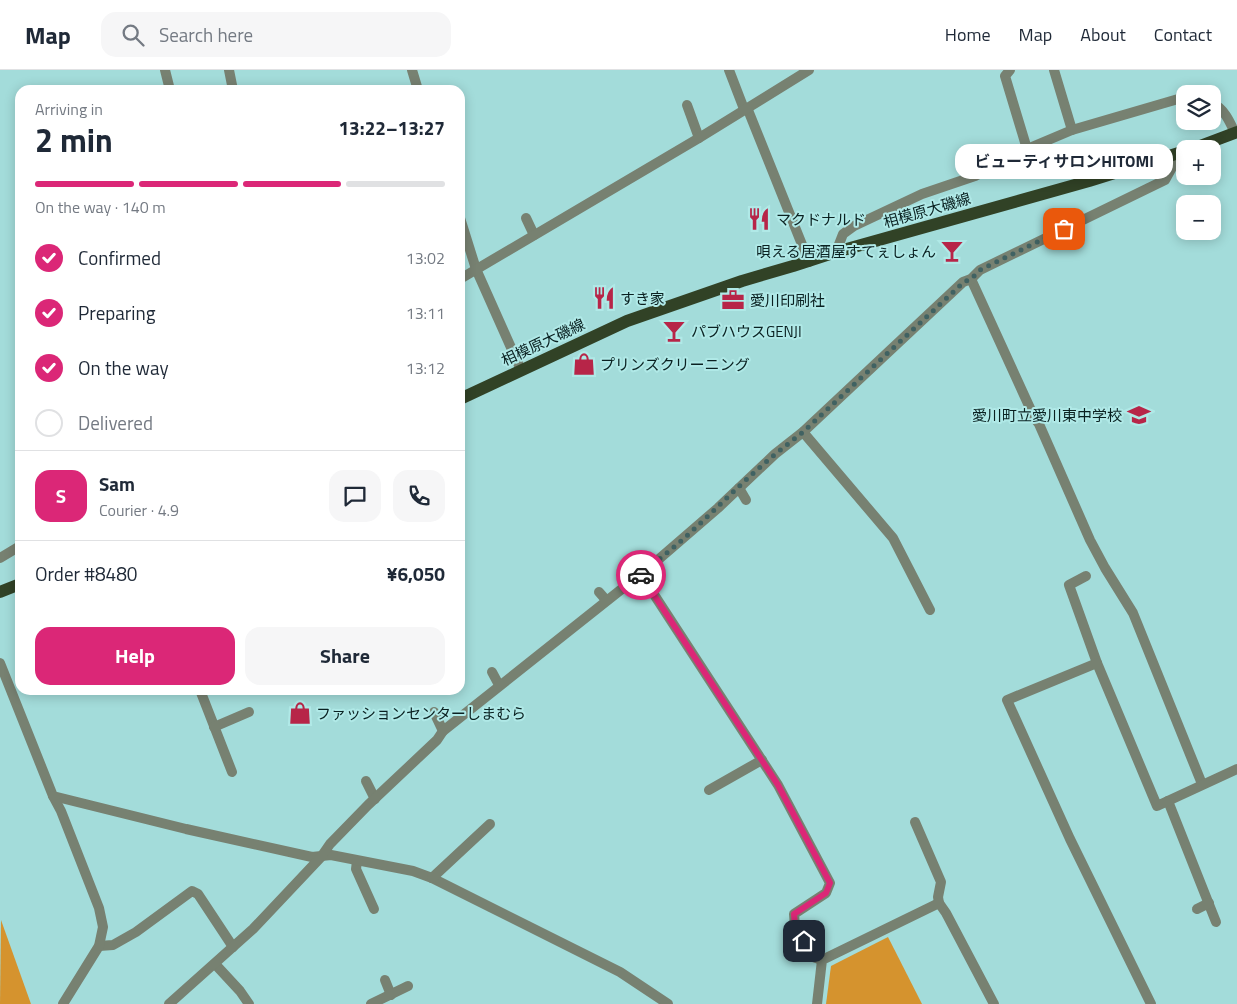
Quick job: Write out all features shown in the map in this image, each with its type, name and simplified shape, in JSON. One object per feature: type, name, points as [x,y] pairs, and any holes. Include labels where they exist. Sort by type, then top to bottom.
[{"type":"main road","name":"相模原大磯線","points":[[1215,140],[1236,132]]},
{"type":"main road","name":"相模原大磯線","points":[[465,397],[627,321],[742,281],[1176,154]]},
{"type":"main road","points":[[0,592],[15,586]]},
{"type":"street","points":[[165,70],[169,85]]},
{"type":"street","points":[[229,70],[232,85]]},
{"type":"street","points":[[412,70],[416,85]]},
{"type":"street","points":[[729,70],[744,109],[748,110],[809,262]]},
{"type":"street","points":[[1010,70],[1005,76],[1027,149]]},
{"type":"street","points":[[1054,70],[1072,130]]},
{"type":"street","points":[[465,276],[698,138],[804,72]]},
{"type":"street","points":[[836,252],[843,234],[854,226],[922,194],[975,176],[1027,149],[1072,130],[1176,101]]},
{"type":"street","points":[[687,106],[698,138]]},
{"type":"street","points":[[1221,109],[1236,132]]},
{"type":"street","points":[[169,1004],[253,929],[321,857],[330,844],[437,740],[443,731],[652,565],[718,508],[775,454],[803,432],[964,282],[971,279],[980,270],[1165,180],[1176,165]]},
{"type":"street","points":[[526,218],[534,235]]},
{"type":"street","points":[[465,234],[476,269],[520,370]]},
{"type":"street","points":[[971,279],[1039,424],[1090,540],[1133,613],[1202,784]]},
{"type":"street","points":[[803,432],[893,538],[930,610]]},
{"type":"street","points":[[739,488],[746,500]]},
{"type":"street","points":[[0,558],[15,549]]},
{"type":"street","points":[[640,573],[778,785],[830,883],[826,893],[794,914],[795,926],[813,957],[822,960],[939,903]]},
{"type":"street","points":[[1086,576],[1069,585],[1096,663],[1157,806],[1237,769]]},
{"type":"street","points":[[599,592],[606,600]]},
{"type":"street","points":[[0,663],[52,796],[60,811],[99,908],[103,927],[99,946],[62,1004]]},
{"type":"street","points":[[1096,663],[1007,700],[1070,839],[1151,1004]]},
{"type":"street","points":[[492,672],[499,685]]},
{"type":"street","points":[[202,695],[232,772]]},
{"type":"street","points":[[214,727],[249,712]]},
{"type":"street","points":[[434,712],[443,731]]},
{"type":"street","points":[[709,790],[762,760]]},
{"type":"street","points":[[366,781],[375,799]]},
{"type":"street","points":[[52,796],[186,829],[312,857],[331,855],[413,871],[432,878],[620,972],[668,1004]]},
{"type":"street","points":[[1168,801],[1216,922]]},
{"type":"street","points":[[915,822],[941,882],[938,897],[939,903],[994,1004]]},
{"type":"street","points":[[432,878],[490,824]]},
{"type":"street","points":[[357,861],[356,869],[374,909]]},
{"type":"street","points":[[99,946],[113,945],[136,932],[192,891],[198,894],[233,947]]},
{"type":"street","points":[[1197,909],[1209,903]]},
{"type":"street","points":[[817,1004],[822,960]]},
{"type":"street","points":[[215,964],[240,991],[249,1004]]},
{"type":"street","points":[[385,980],[391,995]]},
{"type":"street","points":[[371,1004],[408,986]]},
{"type":"shaded area","points":[[1,920],[31,1004],[0,1004]]},
{"type":"shaded area","points":[[888,937],[922,1004],[826,1004],[831,966]]},
{"type":"way so far","points":[[641,575],[640,573],[652,565],[718,508],[775,454],[803,432],[964,282],[971,279],[980,270],[1064,229]]},
{"type":"place","name":"マクドナルド","points":[[759,219]]},
{"type":"place","name":"ビューティサロンHITOMI","points":[[1064,229]]},
{"type":"place","name":"唄える居酒屋すてぇしょん","points":[[952,251]]},
{"type":"place","name":"すき家","points":[[604,298]]},
{"type":"place","name":"愛川印刷社","points":[[733,300]]},
{"type":"place","name":"パブハウスGENJI","points":[[674,331]]},
{"type":"place","name":"プリンズクリーニング","points":[[584,364]]},
{"type":"place","name":"愛川町立愛川東中学校","points":[[1139,415]]},
{"type":"place","name":"ファッションセンターしまむら","points":[[300,713]]},
{"type":"route","points":[[641,575],[778,785],[830,883],[826,893],[794,914],[795,926],[804,941]]}]
